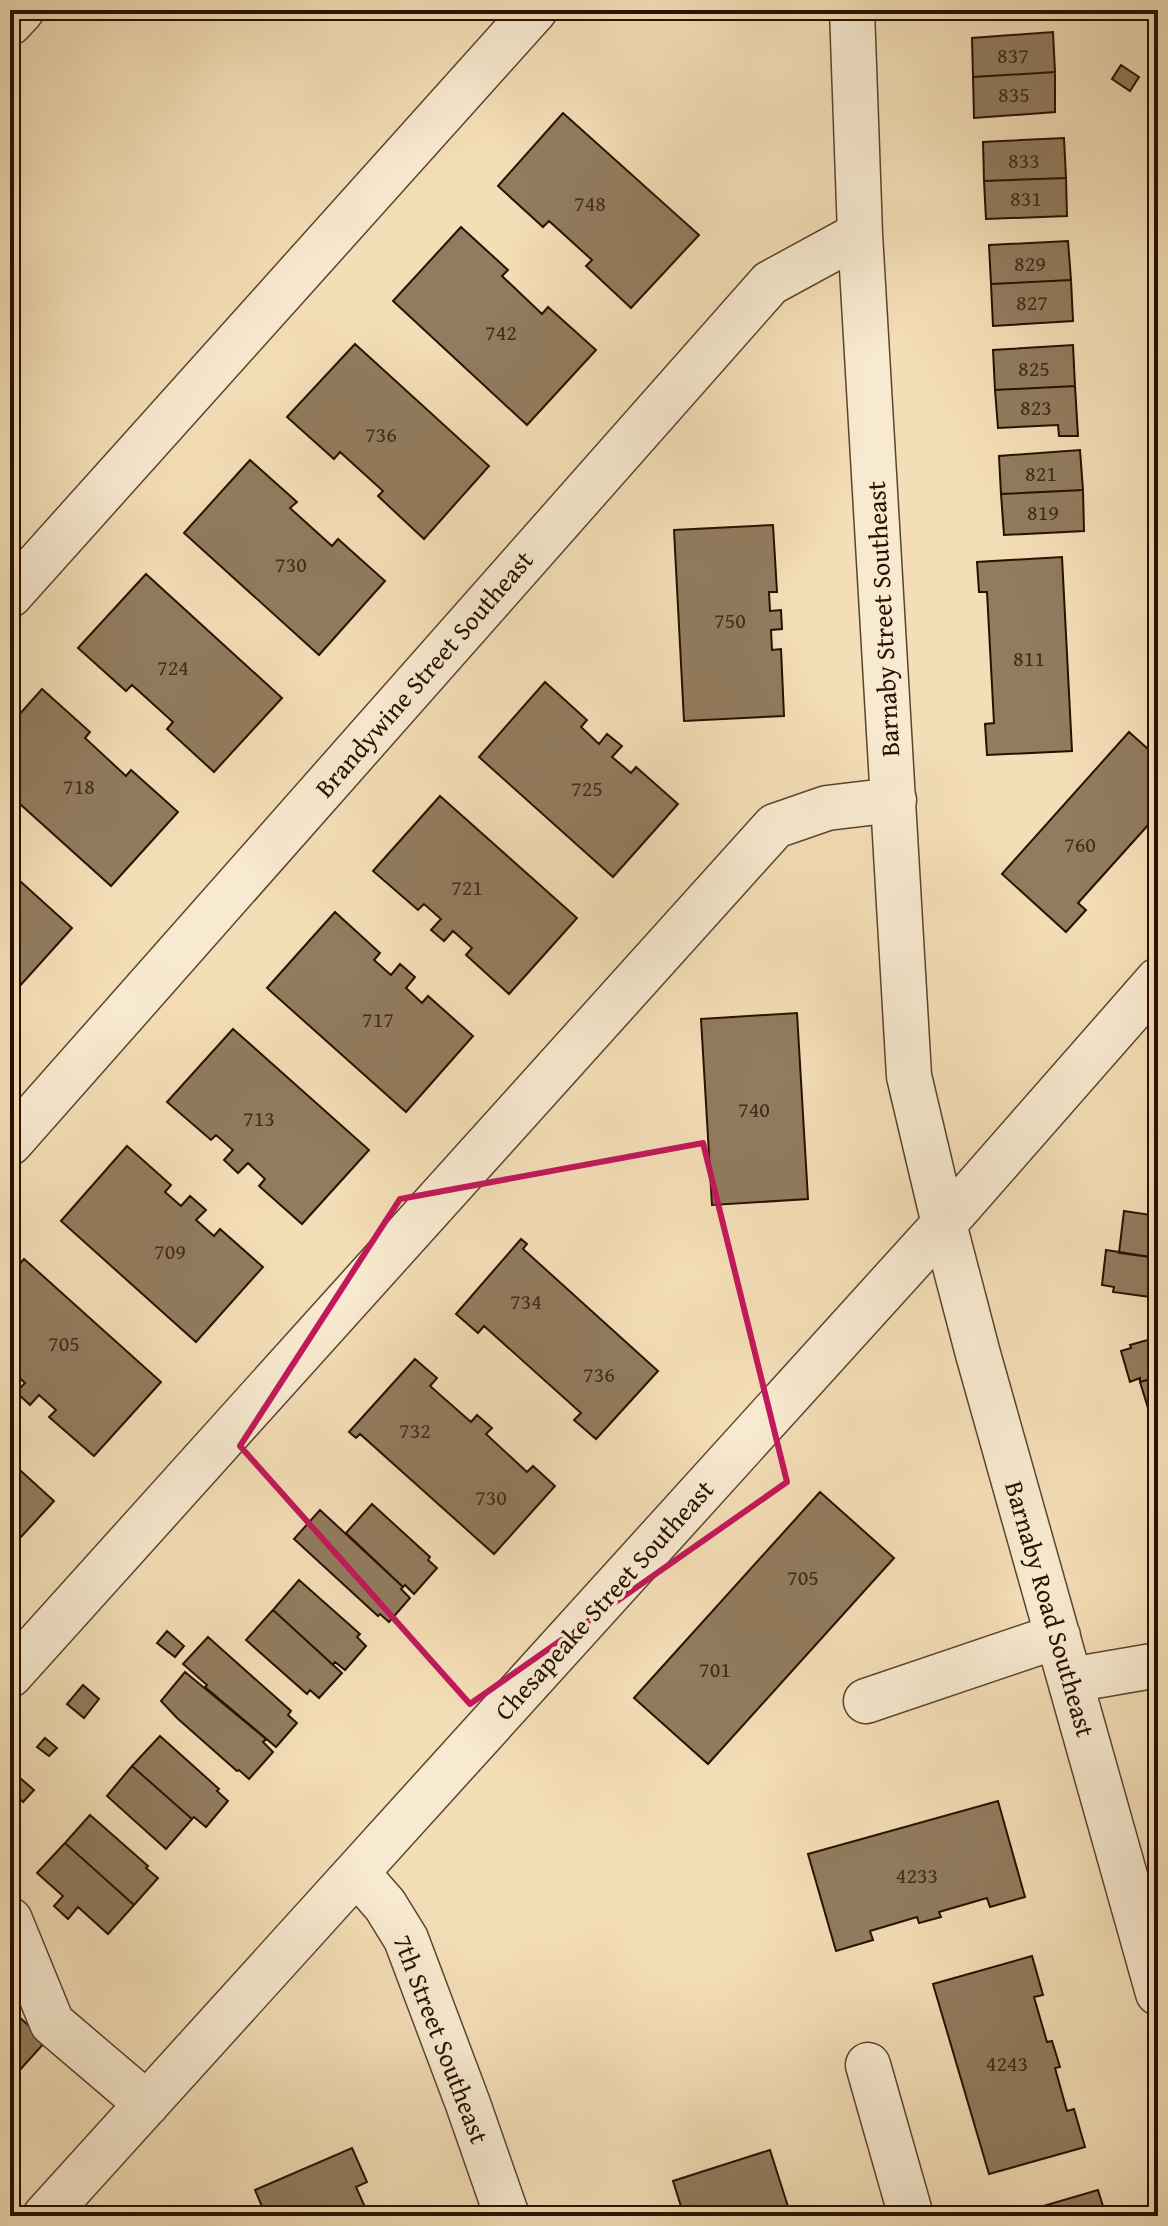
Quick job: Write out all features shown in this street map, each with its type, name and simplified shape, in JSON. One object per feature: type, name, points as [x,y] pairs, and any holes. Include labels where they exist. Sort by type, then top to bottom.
[{"type":"street","points":[[10,23],[22,10]]},
{"type":"street","points":[[10,595],[535,10]]},
{"type":"street","name":"Barnaby Street Southeast","points":[[852,10],[860,234],[909,1076],[944,1224]]},
{"type":"street","name":"Brandywine Street Southeast","points":[[10,1143],[770,283],[860,234]]},
{"type":"street","points":[[10,1675],[775,826],[827,808],[894,800]]},
{"type":"street","name":"Chesapeake Street Southeast","points":[[45,2216],[944,1224],[1158,980]]},
{"type":"street","name":"Barnaby Road Southeast","points":[[944,1224],[1158,1993]]},
{"type":"street","points":[[866,1701],[1058,1636]]},
{"type":"street","points":[[1071,1680],[1158,1665]]},
{"type":"street","name":"7th Street Southeast","points":[[357,1873],[385,1905],[406,1939],[507,2216]]},
{"type":"street","points":[[10,1920],[52,2023],[147,2104]]},
{"type":"street","points":[[868,2065],[911,2216]]},
{"type":"highlighted area","points":[[703,1143],[787,1482],[470,1704],[240,1446],[400,1199]]},
{"type":"building","points":[[1053,32],[1055,72],[973,77],[972,38]]},
{"type":"building","points":[[1121,65],[1139,77],[1130,91],[1112,79]]},
{"type":"building","points":[[1055,72],[1055,112],[974,118],[973,77]]},
{"type":"building","points":[[563,113],[699,235],[631,308],[586,266],[592,260],[549,221],[543,227],[498,186]]},
{"type":"building","points":[[1064,138],[1066,178],[984,181],[983,142]]},
{"type":"building","points":[[1066,178],[1067,216],[986,219],[984,181]]},
{"type":"building","points":[[461,227],[508,270],[502,276],[542,314],[548,307],[596,350],[527,425],[393,301]]},
{"type":"building","points":[[1068,241],[1071,280],[991,284],[989,245]]},
{"type":"building","points":[[1071,280],[1073,321],[993,326],[991,284]]},
{"type":"building","points":[[355,344],[489,466],[424,539],[378,496],[383,491],[340,452],[334,459],[287,417]]},
{"type":"building","points":[[1073,345],[1075,386],[995,390],[993,350]]},
{"type":"building","points":[[1075,386],[1078,436],[1059,436],[1058,425],[998,428],[995,390]]},
{"type":"building","points":[[1080,450],[1083,490],[1001,494],[999,456]]},
{"type":"building","points":[[250,460],[297,502],[290,508],[332,546],[338,539],[385,581],[319,655],[184,533]]},
{"type":"building","points":[[1083,490],[1084,531],[1004,535],[1001,494]]},
{"type":"building","points":[[773,525],[777,592],[769,592],[770,611],[781,610],[782,629],[771,630],[772,650],[781,649],[784,716],[684,721],[674,530]]},
{"type":"building","points":[[1062,557],[1072,751],[987,755],[985,724],[994,723],[987,592],[979,592],[977,562]]},
{"type":"building","points":[[146,574],[282,698],[214,772],[167,729],[173,722],[132,685],[126,691],[78,648]]},
{"type":"building","points":[[545,682],[587,720],[581,727],[599,744],[607,734],[622,746],[612,757],[631,773],[636,767],[678,804],[613,877],[479,757]]},
{"type":"building","points":[[42,689],[90,732],[85,738],[126,776],[131,770],[178,812],[111,886],[10,795],[10,725]]},
{"type":"building","points":[[1129,732],[1158,758],[1158,814],[1078,903],[1086,910],[1066,932],[1002,874]]},
{"type":"building","points":[[440,796],[577,918],[509,994],[466,955],[472,948],[453,931],[444,941],[431,930],[441,919],[424,904],[418,910],[373,871]]},
{"type":"building","points":[[10,872],[72,928],[10,997]]},
{"type":"building","points":[[335,912],[380,953],[374,960],[391,975],[400,964],[415,977],[406,988],[422,1003],[428,996],[473,1036],[406,1112],[267,988]]},
{"type":"building","points":[[797,1013],[808,1199],[712,1205],[701,1019]]},
{"type":"building","points":[[233,1029],[369,1150],[302,1224],[259,1186],[265,1179],[248,1163],[238,1173],[224,1160],[233,1150],[216,1135],[211,1140],[167,1102]]},
{"type":"building","points":[[127,1146],[171,1185],[165,1192],[181,1206],[190,1196],[206,1210],[196,1220],[214,1236],[220,1229],[263,1267],[196,1342],[61,1221]]},
{"type":"building","points":[[1124,1211],[1158,1216],[1158,1258],[1119,1253]]},
{"type":"building","points":[[521,1239],[527,1244],[523,1249],[658,1371],[596,1439],[574,1420],[581,1413],[484,1326],[478,1333],[456,1314]]},
{"type":"building","points":[[1106,1250],[1158,1258],[1158,1298],[1113,1292],[1114,1287],[1102,1285]]},
{"type":"building","points":[[24,1259],[161,1382],[94,1456],[49,1417],[56,1410],[39,1395],[30,1405],[16,1392],[25,1383],[10,1369],[10,1275]]},
{"type":"building","points":[[1158,1337],[1158,1377],[1130,1382],[1121,1351],[1131,1348],[1130,1345]]},
{"type":"building","points":[[415,1359],[437,1378],[430,1386],[471,1422],[477,1415],[492,1428],[486,1434],[527,1472],[533,1466],[555,1486],[494,1554],[360,1434],[356,1438],[349,1432]]},
{"type":"building","points":[[1158,1377],[1158,1419],[1152,1421],[1140,1382]]},
{"type":"building","points":[[10,1462],[54,1501],[10,1549]]},
{"type":"building","points":[[820,1492],[894,1558],[708,1764],[634,1698]]},
{"type":"building","points":[[372,1504],[430,1557],[428,1560],[437,1568],[414,1594],[346,1533]]},
{"type":"building","points":[[320,1510],[403,1587],[401,1589],[410,1598],[389,1622],[380,1614],[378,1616],[294,1539]]},
{"type":"building","points":[[299,1580],[360,1634],[357,1637],[366,1646],[345,1670],[335,1662],[333,1665],[273,1610]]},
{"type":"building","points":[[273,1610],[342,1673],[319,1698],[310,1690],[307,1694],[246,1640]]},
{"type":"building","points":[[167,1631],[184,1646],[175,1657],[157,1643]]},
{"type":"building","points":[[208,1637],[291,1711],[288,1715],[297,1723],[276,1747],[205,1687],[207,1685],[183,1664]]},
{"type":"building","points":[[185,1672],[266,1739],[263,1742],[273,1752],[249,1779],[161,1701]]},
{"type":"building","points":[[83,1685],[99,1699],[84,1718],[67,1704]]},
{"type":"building","points":[[160,1736],[219,1789],[217,1791],[228,1801],[206,1827],[194,1817],[192,1819],[132,1766]]},
{"type":"building","points":[[45,1738],[57,1748],[49,1756],[37,1747]]},
{"type":"building","points":[[132,1766],[192,1819],[166,1849],[107,1796]]},
{"type":"building","points":[[20,1778],[34,1790],[23,1802],[11,1790]]},
{"type":"building","points":[[998,1801],[1025,1897],[990,1907],[987,1898],[939,1912],[941,1917],[919,1923],[917,1917],[870,1931],[873,1940],[836,1951],[808,1854]]},
{"type":"building","points":[[90,1815],[158,1878],[134,1905],[65,1843]]},
{"type":"building","points":[[65,1843],[134,1905],[108,1934],[78,1907],[68,1919],[54,1906],[63,1896],[37,1873]]},
{"type":"building","points":[[1032,1956],[1043,1995],[1034,1997],[1047,2042],[1052,2041],[1060,2067],[1055,2068],[1067,2111],[1074,2109],[1085,2147],[989,2174],[933,1984]]},
{"type":"building","points":[[10,2009],[46,2041],[10,2081]]},
{"type":"building","points":[[352,2148],[367,2182],[356,2187],[369,2216],[266,2216],[255,2190]]},
{"type":"building","points":[[770,2150],[791,2216],[684,2216],[673,2181]]},
{"type":"building","points":[[1098,2190],[1106,2216],[1009,2216]]}]
